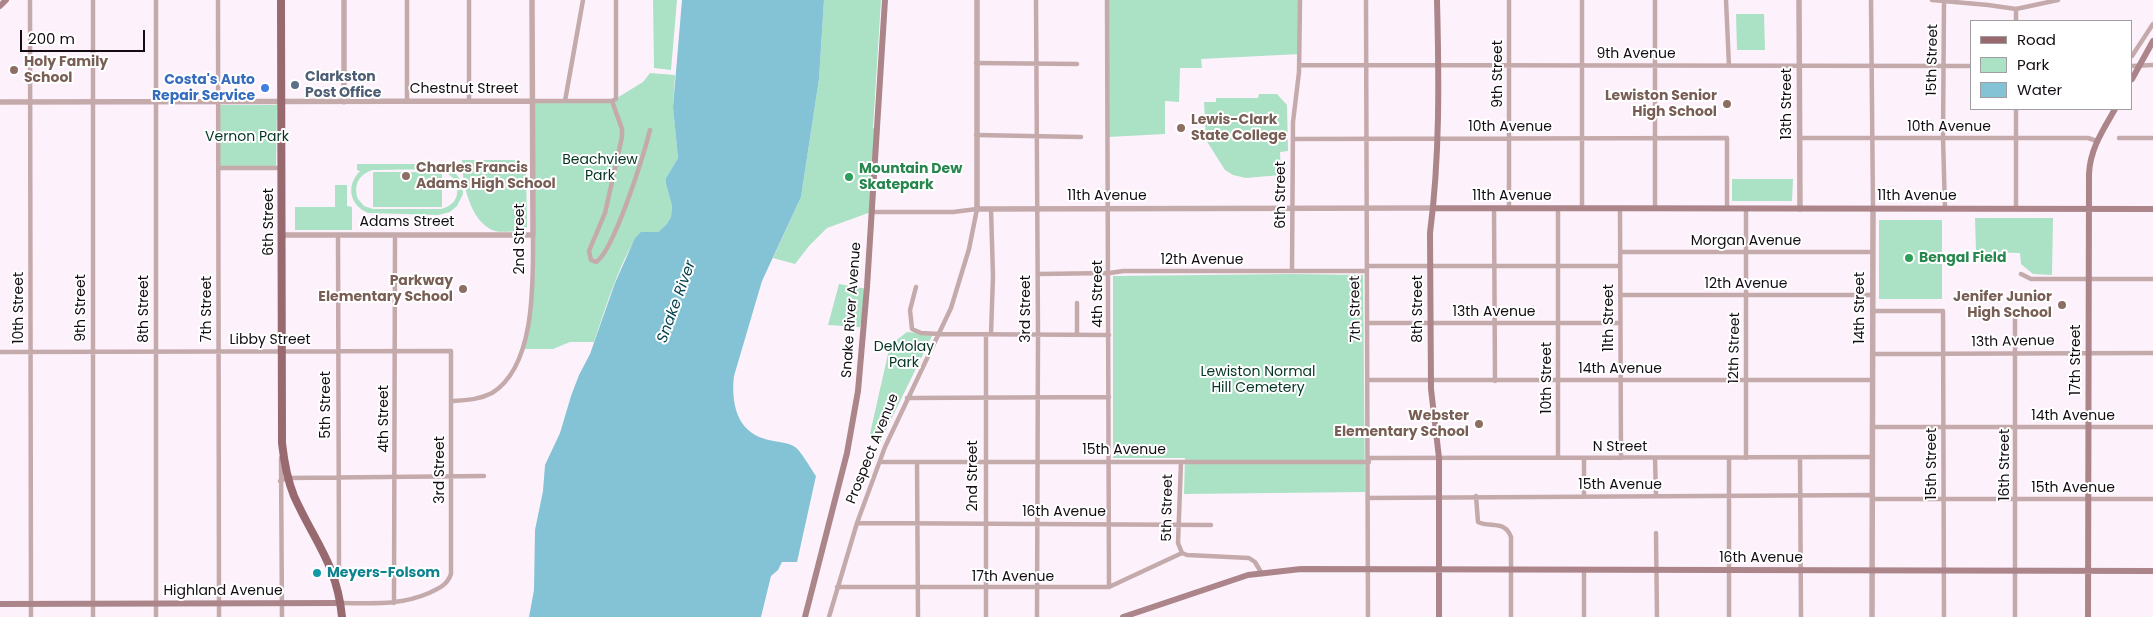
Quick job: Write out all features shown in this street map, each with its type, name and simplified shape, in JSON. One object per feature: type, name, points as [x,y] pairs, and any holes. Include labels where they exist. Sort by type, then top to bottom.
[{"type":"main road","points":[[0,6],[6,0]]},
{"type":"main road","name":"6th Street","points":[[281,0],[281,352],[284,479],[320,543],[333,574],[341,603]]},
{"type":"main road","name":"Snake River Avenue","points":[[805,617],[855,414],[872,212],[885,0]]},
{"type":"main road","name":"8th Street","points":[[1437,0],[1438,138],[1434,208],[1430,233],[1430,266],[1431,380],[1439,458],[1438,617]]},
{"type":"main road","points":[[2135,66],[2153,41]]},
{"type":"main road","name":"17th Street","points":[[2088,617],[2090,160],[2097,141],[2114,110]]},
{"type":"main road","name":"11th Avenue","points":[[1434,208],[2153,209]]},
{"type":"main road","name":"16th Avenue","points":[[1124,617],[1221,585],[1243,581],[1262,574],[1301,569],[2153,571]]},
{"type":"main road","points":[[341,603],[342,617]]},
{"type":"main road","name":"Highland Avenue","points":[[0,604],[341,603]]},
{"type":"street","name":"10th Street","points":[[30,0],[31,617]]},
{"type":"street","name":"9th Street","points":[[93,0],[93,617]]},
{"type":"street","name":"8th Street","points":[[156,0],[156,617]]},
{"type":"street","name":"7th Street","points":[[218,0],[220,617]]},
{"type":"street","points":[[344,0],[344,102]]},
{"type":"street","points":[[407,0],[407,102]]},
{"type":"street","points":[[469,0],[470,102]]},
{"type":"street","name":"2nd Street","points":[[451,401],[475,400],[492,393],[509,378],[524,349],[530,307],[533,235],[532,0]]},
{"type":"street","points":[[565,101],[583,0]]},
{"type":"street","points":[[616,0],[616,99],[612,101],[622,129],[622,137],[605,213],[589,251],[590,260],[596,262],[605,254],[643,158],[650,130]]},
{"type":"street","name":"Prospect Avenue","points":[[829,617],[857,523],[885,447],[939,334],[958,288],[977,209],[976,0]]},
{"type":"street","name":"3rd Street","points":[[1036,0],[1036,209],[1038,274],[1036,617]]},
{"type":"street","name":"4th Street","points":[[1107,0],[1110,274],[1109,587]]},
{"type":"street","name":"6th Street","points":[[1292,270],[1294,208],[1293,122],[1298,96],[1300,66],[1300,0]]},
{"type":"street","name":"7th Street","points":[[1366,0],[1365,208],[1368,323],[1368,617]]},
{"type":"street","name":"9th Street","points":[[1509,0],[1509,208]]},
{"type":"street","points":[[1582,0],[1582,208]]},
{"type":"street","points":[[1655,0],[1655,208]]},
{"type":"street","points":[[1726,0],[1729,66]]},
{"type":"street","name":"13th Street","points":[[1799,0],[1800,208]]},
{"type":"street","name":"14th Street","points":[[1872,0],[1872,617]]},
{"type":"street","points":[[1932,0],[2016,9],[2058,0]]},
{"type":"street","name":"15th Street","points":[[1944,1],[1943,138],[1945,208]]},
{"type":"street","points":[[2016,9],[2016,20]]},
{"type":"street","points":[[2133,54],[2153,24]]},
{"type":"street","points":[[976,63],[1077,64]]},
{"type":"street","points":[[2135,66],[2153,65]]},
{"type":"street","name":"9th Avenue","points":[[1300,66],[1970,66]]},
{"type":"street","name":"Chestnut Street","points":[[0,102],[612,101]]},
{"type":"street","points":[[2016,110],[2016,208]]},
{"type":"street","points":[[976,135],[1081,137]]},
{"type":"street","name":"10th Avenue","points":[[1293,139],[1727,138],[1727,208]]},
{"type":"street","name":"10th Avenue","points":[[1799,138],[2088,138],[2097,141]]},
{"type":"street","points":[[2119,138],[2153,138]]},
{"type":"street","points":[[218,168],[281,168]]},
{"type":"street","name":"11th Avenue","points":[[872,212],[1108,208],[1434,208]]},
{"type":"street","points":[[1494,208],[1495,380]]},
{"type":"street","name":"10th Street","points":[[1558,208],[1558,458]]},
{"type":"street","name":"11th Street","points":[[1620,208],[1621,458]]},
{"type":"street","name":"12th Street","points":[[1746,208],[1746,458]]},
{"type":"street","name":"2nd Street","points":[[986,617],[986,398],[988,334],[993,276],[991,209]]},
{"type":"street","name":"Adams Street","points":[[282,235],[533,235]]},
{"type":"street","name":"5th Street","points":[[333,574],[339,569],[338,235]]},
{"type":"street","name":"4th Street","points":[[394,603],[395,235]]},
{"type":"street","name":"Morgan Avenue","points":[[1620,252],[1872,252]]},
{"type":"street","name":"12th Avenue","points":[[1038,274],[1430,266],[1620,266]]},
{"type":"street","points":[[2021,274],[2031,279],[2153,278]]},
{"type":"street","points":[[916,287],[910,310],[912,329],[920,333],[1110,335]]},
{"type":"street","name":"12th Avenue","points":[[1620,295],[1872,295]]},
{"type":"street","points":[[1077,304],[1077,334]]},
{"type":"street","name":"15th Street","points":[[1872,311],[1944,311],[1944,617]]},
{"type":"street","name":"16th Street","points":[[2015,314],[2015,617]]},
{"type":"street","name":"13th Avenue","points":[[1368,323],[1620,323]]},
{"type":"street","name":"3rd Street","points":[[444,586],[452,574],[451,351]]},
{"type":"street","name":"Libby Street","points":[[0,352],[451,351]]},
{"type":"street","name":"13th Avenue","points":[[1872,354],[2153,353]]},
{"type":"street","name":"14th Avenue","points":[[1368,380],[1872,380]]},
{"type":"street","points":[[907,398],[1110,397]]},
{"type":"street","name":"14th Avenue","points":[[1872,428],[2153,427]]},
{"type":"street","name":"N Street","points":[[1369,460],[1439,458],[1872,457]]},
{"type":"street","points":[[1584,458],[1584,497]]},
{"type":"street","points":[[1656,458],[1656,496]]},
{"type":"street","points":[[1729,458],[1729,617]]},
{"type":"street","points":[[1800,458],[1802,617]]},
{"type":"street","name":"15th Avenue","points":[[880,462],[1369,460]]},
{"type":"street","points":[[917,462],[918,617]]},
{"type":"street","name":"5th Street","points":[[1181,462],[1178,543],[1182,553]]},
{"type":"street","points":[[284,479],[484,476]]},
{"type":"street","name":"6th Street","points":[[282,617],[281,502],[284,479]]},
{"type":"street","points":[[281,502],[285,497],[293,494]]},
{"type":"street","name":"15th Avenue","points":[[1368,498],[1439,496],[1800,496],[1944,499],[2153,499]]},
{"type":"street","points":[[1476,496],[1478,522],[1502,525],[1510,533],[1511,617]]},
{"type":"street","name":"16th Avenue","points":[[857,523],[1211,525]]},
{"type":"street","points":[[1656,532],[1657,617]]},
{"type":"street","points":[[1182,553],[1187,555],[1249,558],[1255,562],[1262,574]]},
{"type":"street","name":"17th Avenue","points":[[837,587],[1109,587],[1182,553]]},
{"type":"street","points":[[1584,570],[1584,617]]},
{"type":"street","name":"Highland Avenue","points":[[341,603],[394,603],[407,601],[444,586]]},
{"type":"green space","points":[[653,0],[677,0],[671,70],[654,68]]},
{"type":"green space","points":[[824,0],[881,0],[873,128],[877,129],[871,212],[827,228],[795,264],[773,258],[801,197],[819,79]]},
{"type":"green space","points":[[1108,0],[1299,0],[1300,54],[1201,59],[1202,68],[1180,68],[1179,102],[1165,101],[1165,134],[1108,137]]},
{"type":"green space","points":[[1736,14],[1764,14],[1765,50],[1737,50]]},
{"type":"green space","name":"Beachview Park","points":[[650,73],[675,75],[673,106],[678,158],[666,178],[672,206],[671,217],[658,232],[642,232],[635,241],[614,284],[594,342],[570,342],[553,349],[524,349],[532,282],[532,101],[612,101],[643,82]]},
{"type":"green space","points":[[1259,94],[1277,94],[1287,105],[1288,151],[1280,152],[1281,175],[1246,178],[1233,175],[1225,170],[1206,140],[1204,102],[1216,102],[1216,98],[1258,98]]},
{"type":"green space","name":"Vernon Park","points":[[218,105],[277,105],[276,168],[218,168]]},
{"type":"green space","points":[[462,160],[519,160],[526,167],[527,227],[523,230],[498,232],[486,227],[479,220],[469,201],[462,169]]},
{"type":"green space","points":[[357,164],[457,164],[457,170],[454,171],[462,182],[463,194],[457,206],[450,212],[438,215],[368,213],[353,200],[351,188],[360,171],[357,170]],"holes":[[[373,170],[444,172],[455,180],[457,187],[456,197],[452,204],[441,209],[373,209],[364,206],[358,199],[356,189],[361,177]]]},
{"type":"green space","points":[[373,172],[442,172],[442,207],[373,207]]},
{"type":"green space","points":[[1732,179],[1793,179],[1792,201],[1732,201]]},
{"type":"green space","points":[[335,185],[347,185],[347,206],[352,207],[352,230],[295,230],[295,207],[335,207]]},
{"type":"green space","points":[[1975,218],[2053,218],[2052,275],[2033,274],[2021,264],[2020,253],[1976,252]]},
{"type":"green space","points":[[1879,220],[1942,220],[1942,299],[1879,299]]},
{"type":"green space","name":"Lewiston Normal Hill Cemetery","points":[[1363,275],[1365,492],[1184,494],[1185,458],[1113,458],[1113,276]]},
{"type":"green space","points":[[839,284],[867,289],[860,327],[828,325]]},
{"type":"green space","name":"DeMolay Park","points":[[907,332],[933,334],[880,442],[869,438],[890,345]]},
{"type":"water","name":"Snake River","points":[[682,0],[824,0],[819,79],[801,197],[762,281],[734,376],[733,386],[738,414],[748,429],[755,435],[765,439],[795,447],[816,476],[797,562],[782,562],[778,570],[771,576],[761,617],[529,617],[534,590],[535,530],[543,491],[545,465],[560,433],[579,375],[590,354],[615,283],[635,238],[641,232],[658,232],[671,217],[672,206],[666,178],[678,158],[673,107]]},
{"type":"place","name":"Holy Family School","points":[[14,70]]},
{"type":"place","name":"Clarkston Post Office","points":[[295,85]]},
{"type":"place","name":"Costa's Auto Repair Service","points":[[265,88]]},
{"type":"place","name":"Lewiston Senior High School","points":[[1727,104]]},
{"type":"place","name":"Lewis-Clark State College","points":[[1181,128]]},
{"type":"place","name":"Charles Francis Adams High School","points":[[406,176]]},
{"type":"place","name":"Mountain Dew Skatepark","points":[[849,177]]},
{"type":"place","name":"Bengal Field","points":[[1909,258]]},
{"type":"place","name":"Parkway Elementary School","points":[[463,289]]},
{"type":"place","name":"Jenifer Junior High School","points":[[2062,305]]},
{"type":"place","name":"Webster Elementary School","points":[[1479,424]]},
{"type":"place","name":"Meyers-Folsom","points":[[317,573]]}]
